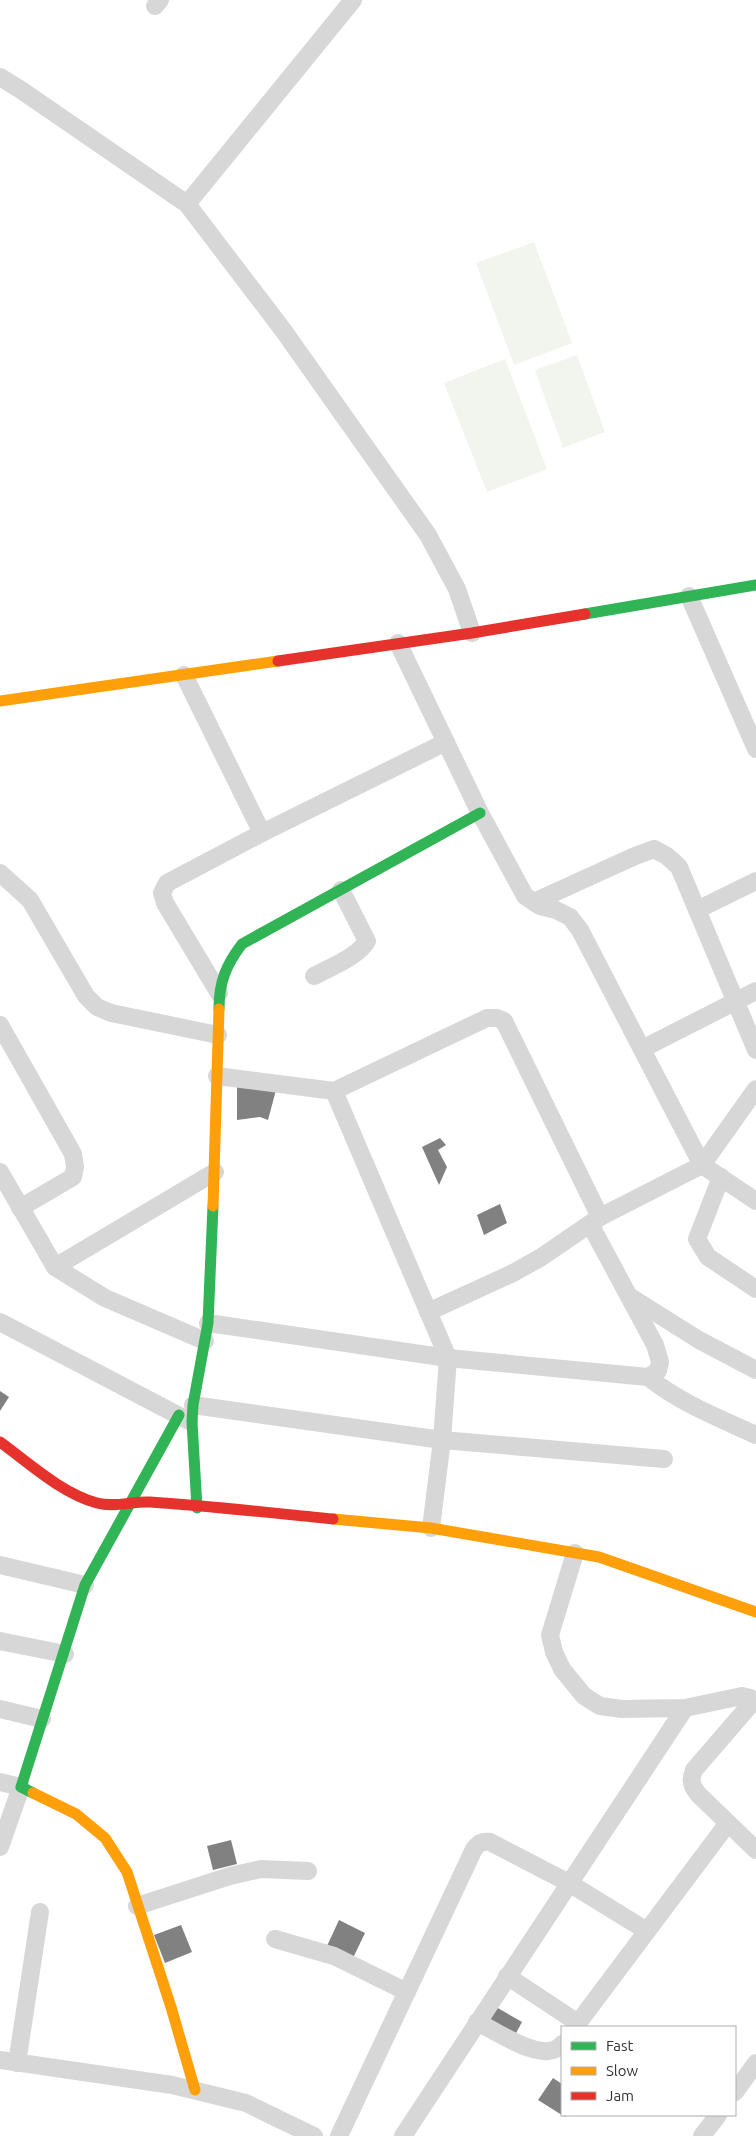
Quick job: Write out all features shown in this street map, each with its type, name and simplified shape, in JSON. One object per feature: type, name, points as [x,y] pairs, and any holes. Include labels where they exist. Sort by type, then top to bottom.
[{"type":"street","points":[[187,204],[353,0]]},
{"type":"street","points":[[0,77],[187,204],[283,330],[428,535],[457,589],[472,633]]},
{"type":"street","points":[[0,701],[472,633],[756,585]]},
{"type":"street","points":[[689,596],[752,730],[756,749]]},
{"type":"street","points":[[398,643],[480,813],[525,896],[540,906],[556,910],[570,917],[580,930],[702,1165],[756,1201]]},
{"type":"street","points":[[184,675],[262,833]]},
{"type":"street","points":[[219,993],[165,903],[162,892],[167,883],[262,833],[446,742]]},
{"type":"street","points":[[197,1508],[188,1414],[208,1323],[215,1172],[219,993],[228,962],[242,944],[480,813]]},
{"type":"street","points":[[534,902],[654,849],[667,856],[679,867],[756,1050]]},
{"type":"street","points":[[0,873],[30,900],[86,996],[97,1007],[111,1013],[218,1035]]},
{"type":"street","points":[[697,910],[756,881]]},
{"type":"street","points":[[314,976],[364,948],[367,941],[341,890]]},
{"type":"street","points":[[642,1049],[756,990]]},
{"type":"street","points":[[217,1076],[334,1091],[487,1018],[497,1018],[504,1021],[628,1296],[654,1344],[660,1362],[658,1371],[648,1377]]},
{"type":"street","points":[[1,1028],[73,1154],[76,1167],[73,1176],[20,1208]]},
{"type":"street","points":[[428,1312],[511,1274],[540,1258],[595,1220],[702,1165],[756,1089]]},
{"type":"street","points":[[334,1091],[448,1358],[442,1440],[431,1528]]},
{"type":"street","points":[[0,1172],[55,1267],[104,1298],[205,1341]]},
{"type":"street","points":[[55,1267],[215,1172]]},
{"type":"street","points":[[721,1177],[697,1239],[708,1257],[756,1289]]},
{"type":"street","points":[[628,1296],[699,1340],[743,1365],[756,1370]]},
{"type":"street","points":[[0,1322],[188,1414],[442,1440],[664,1459]]},
{"type":"street","points":[[208,1323],[448,1358],[648,1377],[664,1390],[691,1405],[756,1435]]},
{"type":"street","points":[[0,1847],[86,1585],[131,1502],[188,1414]]},
{"type":"street","points":[[0,1442],[59,1483],[91,1502],[110,1505],[148,1502],[431,1528],[599,1557],[756,1612]]},
{"type":"street","points":[[575,1553],[550,1635],[554,1652],[562,1670],[584,1696],[600,1706],[622,1709],[685,1708],[742,1696],[750,1698],[751,1704],[694,1770],[691,1779],[693,1787],[698,1794],[756,1850]]},
{"type":"street","points":[[0,1565],[86,1585]]},
{"type":"street","points":[[0,1640],[64,1654]]},
{"type":"street","points":[[403,2136],[685,1708]]},
{"type":"street","points":[[0,1709],[42,1719]]},
{"type":"street","points":[[0,1782],[20,1787],[76,1814],[105,1838],[127,1872],[171,2007],[195,2090]]},
{"type":"street","points":[[507,1976],[576,2025],[728,1823]]},
{"type":"street","points":[[339,2136],[474,1849],[479,1844],[484,1841],[490,1842],[570,1883],[647,1931]]},
{"type":"street","points":[[137,1906],[230,1876],[260,1869],[308,1871]]},
{"type":"street","points":[[40,1912],[8,2062],[172,2085],[195,2090],[246,2103],[314,2136]]},
{"type":"street","points":[[275,1939],[334,1956],[407,1992]]},
{"type":"street","points":[[477,2022],[531,2049],[546,2053],[561,2046]]},
{"type":"street","points":[[736,2091],[756,2063]]},
{"type":"street","points":[[702,2136],[717,2116]]},
{"type":"shaded area","points":[[534,242],[572,343],[514,365],[476,263]]},
{"type":"shaded area","points":[[577,355],[605,432],[563,448],[535,370]]},
{"type":"shaded area","points":[[505,359],[547,469],[487,492],[444,383]]},
{"type":"building","points":[[237,1087],[276,1090],[268,1120],[260,1117],[237,1120]]},
{"type":"building","points":[[440,1138],[446,1145],[438,1150],[447,1167],[439,1185],[422,1147]]},
{"type":"building","points":[[500,1204],[507,1223],[484,1235],[477,1215]]},
{"type":"building","points":[[0,1391],[9,1397],[0,1411]]},
{"type":"building","points":[[231,1840],[237,1864],[213,1870],[207,1846]]},
{"type":"building","points":[[339,1920],[365,1933],[353,1958],[327,1946]]},
{"type":"building","points":[[181,1925],[192,1952],[165,1963],[154,1935]]},
{"type":"building","points":[[496,2007],[522,2022],[515,2035],[489,2020]]},
{"type":"building","points":[[553,2078],[561,2083],[561,2114],[538,2100]]},
{"type":"traffic: fast","points":[[585,614],[756,585]]},
{"type":"traffic: fast","points":[[219,1009],[220,990],[224,974],[242,944],[480,813]]},
{"type":"traffic: fast","points":[[197,1508],[192,1422],[193,1405],[208,1323],[213,1206]]},
{"type":"traffic: fast","points":[[33,1793],[21,1787],[85,1585],[179,1415]]},
{"type":"traffic: slow","points":[[0,701],[278,661]]},
{"type":"traffic: slow","points":[[213,1206],[219,1009]]},
{"type":"traffic: slow","points":[[333,1519],[431,1528],[599,1557],[756,1612]]},
{"type":"traffic: slow","points":[[33,1793],[76,1814],[105,1838],[127,1872],[171,2007],[195,2090]]},
{"type":"traffic: jam","points":[[278,661],[472,633],[585,614]]},
{"type":"traffic: jam","points":[[0,1442],[58,1485],[97,1503],[110,1505],[150,1502],[333,1519]]}]
